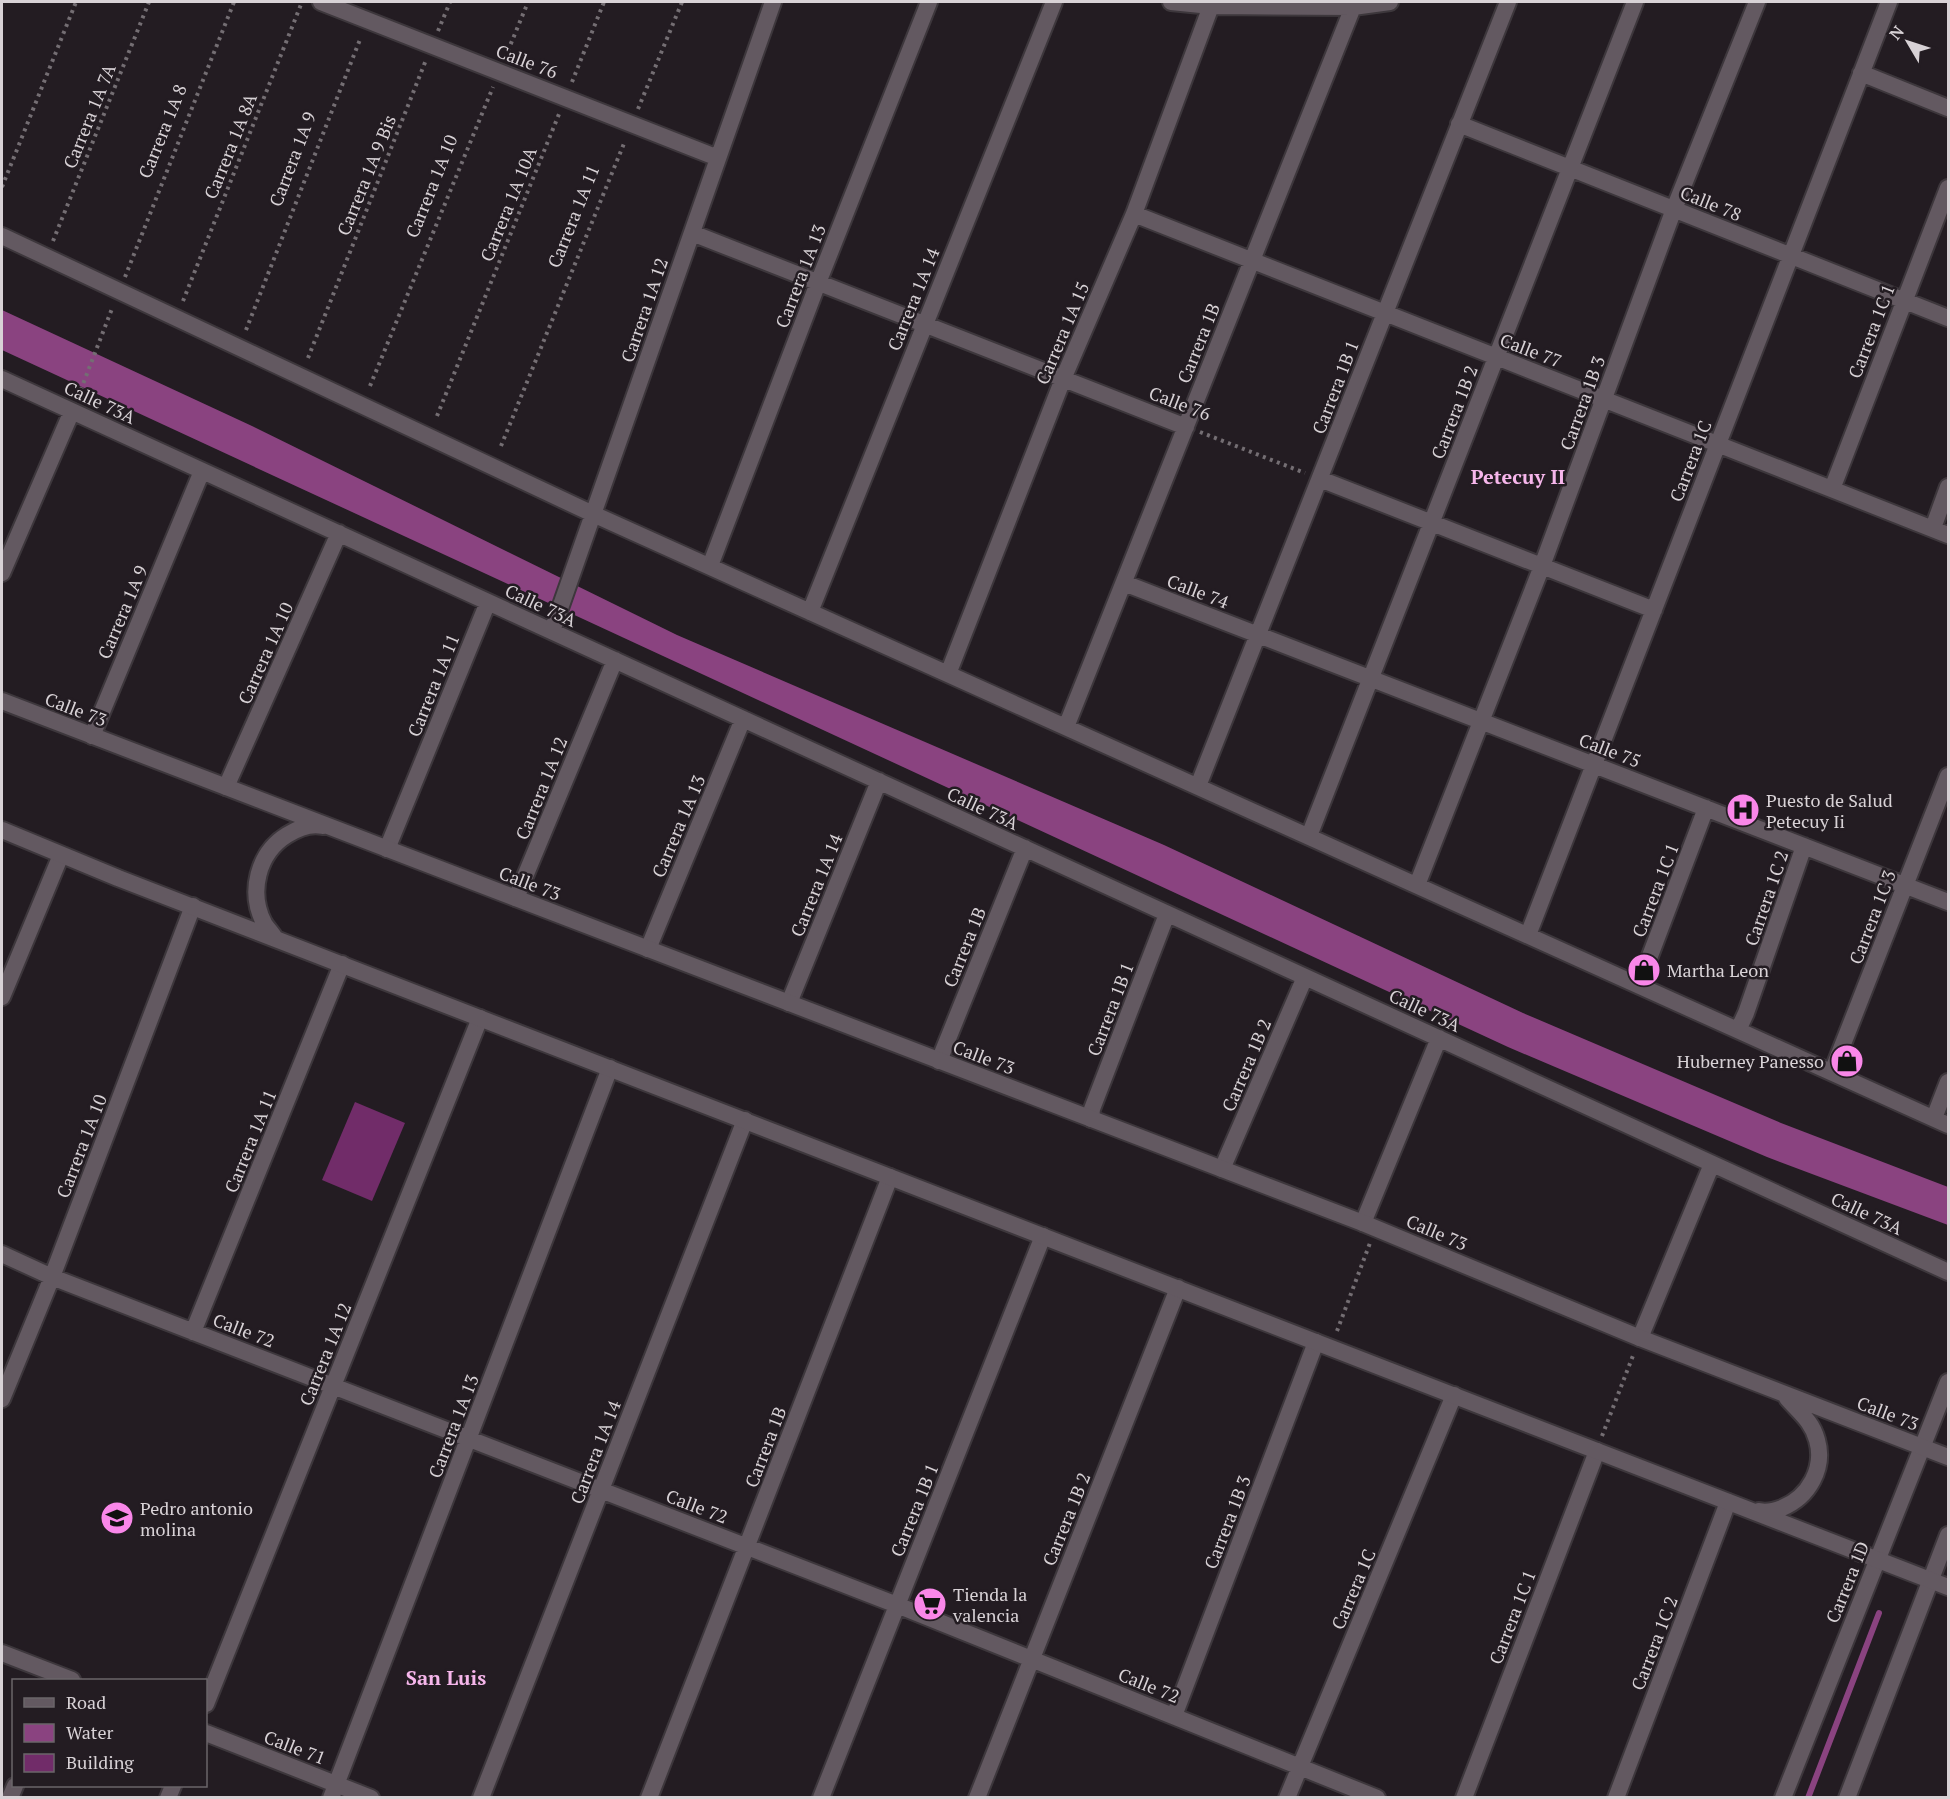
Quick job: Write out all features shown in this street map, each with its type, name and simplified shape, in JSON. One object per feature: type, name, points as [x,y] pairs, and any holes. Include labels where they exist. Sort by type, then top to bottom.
[{"type":"street","name":"Calle 76","points":[[321,2],[718,158]]},
{"type":"street","name":"Carrera 1A 12","points":[[554,626],[773,2]]},
{"type":"street","name":"Carrera 1A 13","points":[[710,566],[929,2]]},
{"type":"street","name":"Carrera 1A 14","points":[[810,612],[1054,2]]},
{"type":"street","points":[[1171,2],[1211,6],[1353,7],[1390,2]]},
{"type":"street","name":"Carrera 1B 1","points":[[1198,786],[1508,2]]},
{"type":"street","name":"Carrera 1B 2","points":[[1309,836],[1635,2]]},
{"type":"street","name":"Carrera 1B 3","points":[[1417,885],[1542,566],[1674,209],[1757,2]]},
{"type":"street","name":"Carrera 1C","points":[[1528,935],[1889,2]]},
{"type":"street","name":"Carrera 1A 15","points":[[948,674],[1064,379],[1134,214],[1211,6]]},
{"type":"street","name":"Carrera 1B","points":[[1066,727],[1353,7]]},
{"type":"street","points":[[1862,73],[1948,108]]},
{"type":"street","name":"Calle 78","points":[[1460,124],[1948,318]]},
{"type":"street","name":"Carrera 1C 1","points":[[1832,489],[1948,188]]},
{"type":"street","name":"Calle 77","points":[[1134,214],[1948,535]]},
{"type":"street","name":"Calle 76","points":[[692,233],[1186,427]]},
{"type":"street","points":[[2,236],[590,521],[710,566],[1941,1121],[1948,1082]]},
{"type":"street","name":"Calle 73A","points":[[2,379],[488,602],[554,626],[615,660],[1948,1272]]},
{"type":"street","points":[[2,573],[72,411]]},
{"type":"street","name":"Carrera 1A 9","points":[[92,736],[202,471]]},
{"type":"street","points":[[1320,479],[1654,610]]},
{"type":"street","points":[[1933,528],[1948,486]]},
{"type":"street","name":"Carrera 1A 10","points":[[226,787],[339,534]]},
{"type":"street","name":"Calle 74","points":[[1124,583],[1258,635]]},
{"type":"street","name":"Carrera 1A 11","points":[[387,849],[488,602]]},
{"type":"street","name":"Calle 75","points":[[1258,635],[1948,902]]},
{"type":"street","name":"Carrera 1A 12","points":[[516,898],[615,660]]},
{"type":"street","name":"Calle 73","points":[[2,701],[1369,1225],[1640,1338],[1948,1457]]},
{"type":"street","name":"Carrera 1A 13","points":[[648,949],[743,719]]},
{"type":"street","name":"Carrera 1C 3","points":[[1832,1072],[1948,776]]},
{"type":"street","name":"Carrera 1A 14","points":[[789,1003],[879,782]]},
{"type":"street","name":"Carrera 1C 1","points":[[1639,985],[1706,808]]},
{"type":"street","points":[[276,938],[264,923],[258,906],[256,887],[260,869],[268,852],[281,839],[297,829],[315,824],[333,828]]},
{"type":"street","points":[[4,832],[1948,1587]]},
{"type":"street","name":"Carrera 1C 2","points":[[1738,1030],[1804,846]]},
{"type":"street","name":"Carrera 1B","points":[[939,1060],[1025,848]]},
{"type":"street","points":[[2,997],[61,855]]},
{"type":"street","name":"Carrera 1A 10","points":[[2,1399],[52,1277],[193,906]]},
{"type":"street","name":"Carrera 1B 1","points":[[1090,1119],[1167,914]]},
{"type":"street","name":"Carrera 1A 11","points":[[193,1332],[342,964]]},
{"type":"street","name":"Carrera 1B 2","points":[[1222,1169],[1305,977]]},
{"type":"street","name":"Carrera 1A 12","points":[[207,1701],[480,1018]]},
{"type":"street","points":[[1369,1225],[1439,1038]]},
{"type":"street","name":"Carrera 1A 13","points":[[333,1791],[610,1068]]},
{"type":"street","name":"Carrera 1A 14","points":[[481,1797],[745,1120]]},
{"type":"street","points":[[1640,1338],[1712,1164]]},
{"type":"street","name":"Carrera 1B","points":[[650,1797],[890,1177]]},
{"type":"street","name":"Carrera 1B 1","points":[[821,1797],[1043,1236]]},
{"type":"street","name":"Calle 72","points":[[2,1254],[52,1277],[897,1605],[1377,1797]]},
{"type":"street","name":"Carrera 1B 2","points":[[977,1797],[1178,1288]]},
{"type":"street","name":"Carrera 1B 3","points":[[1174,1716],[1323,1345]]},
{"type":"street","name":"Carrera 1D","points":[[1783,1797],[1948,1382]]},
{"type":"street","points":[[1736,1505],[1765,1513],[1786,1506],[1804,1493],[1816,1474],[1819,1453],[1814,1431],[1809,1421],[1784,1394]]},
{"type":"street","name":"Carrera 1C","points":[[1287,1797],[1454,1395]]},
{"type":"street","name":"Carrera 1C 1","points":[[1464,1797],[1597,1451]]},
{"type":"street","name":"Carrera 1C 2","points":[[1616,1797],[1736,1505]]},
{"type":"street","points":[[1846,1797],[1948,1535]]},
{"type":"street","points":[[2,1653],[62,1679]]},
{"type":"street","name":"Calle 71","points":[[207,1733],[333,1791],[371,1797]]},
{"type":"path","points":[[2,187],[76,2]]},
{"type":"path","name":"Carrera 1A 7A","points":[[53,241],[149,2]]},
{"type":"path","name":"Carrera 1A 8","points":[[126,275],[234,2]]},
{"type":"path","name":"Carrera 1A 8A","points":[[183,301],[302,2]]},
{"type":"path","name":"Carrera 1A 9 Bis","points":[[308,358],[450,2]]},
{"type":"path","name":"Carrera 1A 10","points":[[370,386],[528,2]]},
{"type":"path","name":"Carrera 1A 10A","points":[[437,416],[604,2]]},
{"type":"path","name":"Carrera 1A 11","points":[[501,446],[682,2]]},
{"type":"path","name":"Carrera 1A 9","points":[[246,330],[367,20]]},
{"type":"path","points":[[79,393],[104,330]]},
{"type":"path","name":"Calle 76","points":[[1186,427],[1320,479]]},
{"type":"path","points":[[1323,1345],[1369,1225]]},
{"type":"path","points":[[1597,1451],[1640,1338]]},
{"type":"water","points":[[2,310],[252,426],[677,635],[1164,845],[1523,1013],[1781,1123],[1948,1187],[1948,1225],[1767,1157],[1508,1047],[2,350]]},
{"type":"building","points":[[355,1102],[405,1123],[372,1201],[322,1180]]},
{"type":"waterway","points":[[1808,1798],[1879,1613]]},
{"type":"place","name":"Puesto de Salud Petecuy Ii","points":[[1743,810]]},
{"type":"place","name":"Martha Leon","points":[[1644,970]]},
{"type":"place","name":"Huberney Panesso","points":[[1847,1061]]},
{"type":"place","name":"Pedro antonio molina","points":[[117,1518]]},
{"type":"place","name":"Tienda la valencia","points":[[930,1604]]},
{"type":"district","name":"Petecuy II","points":[[1518,476]]},
{"type":"district","name":"San Luis","points":[[446,1677]]}]
